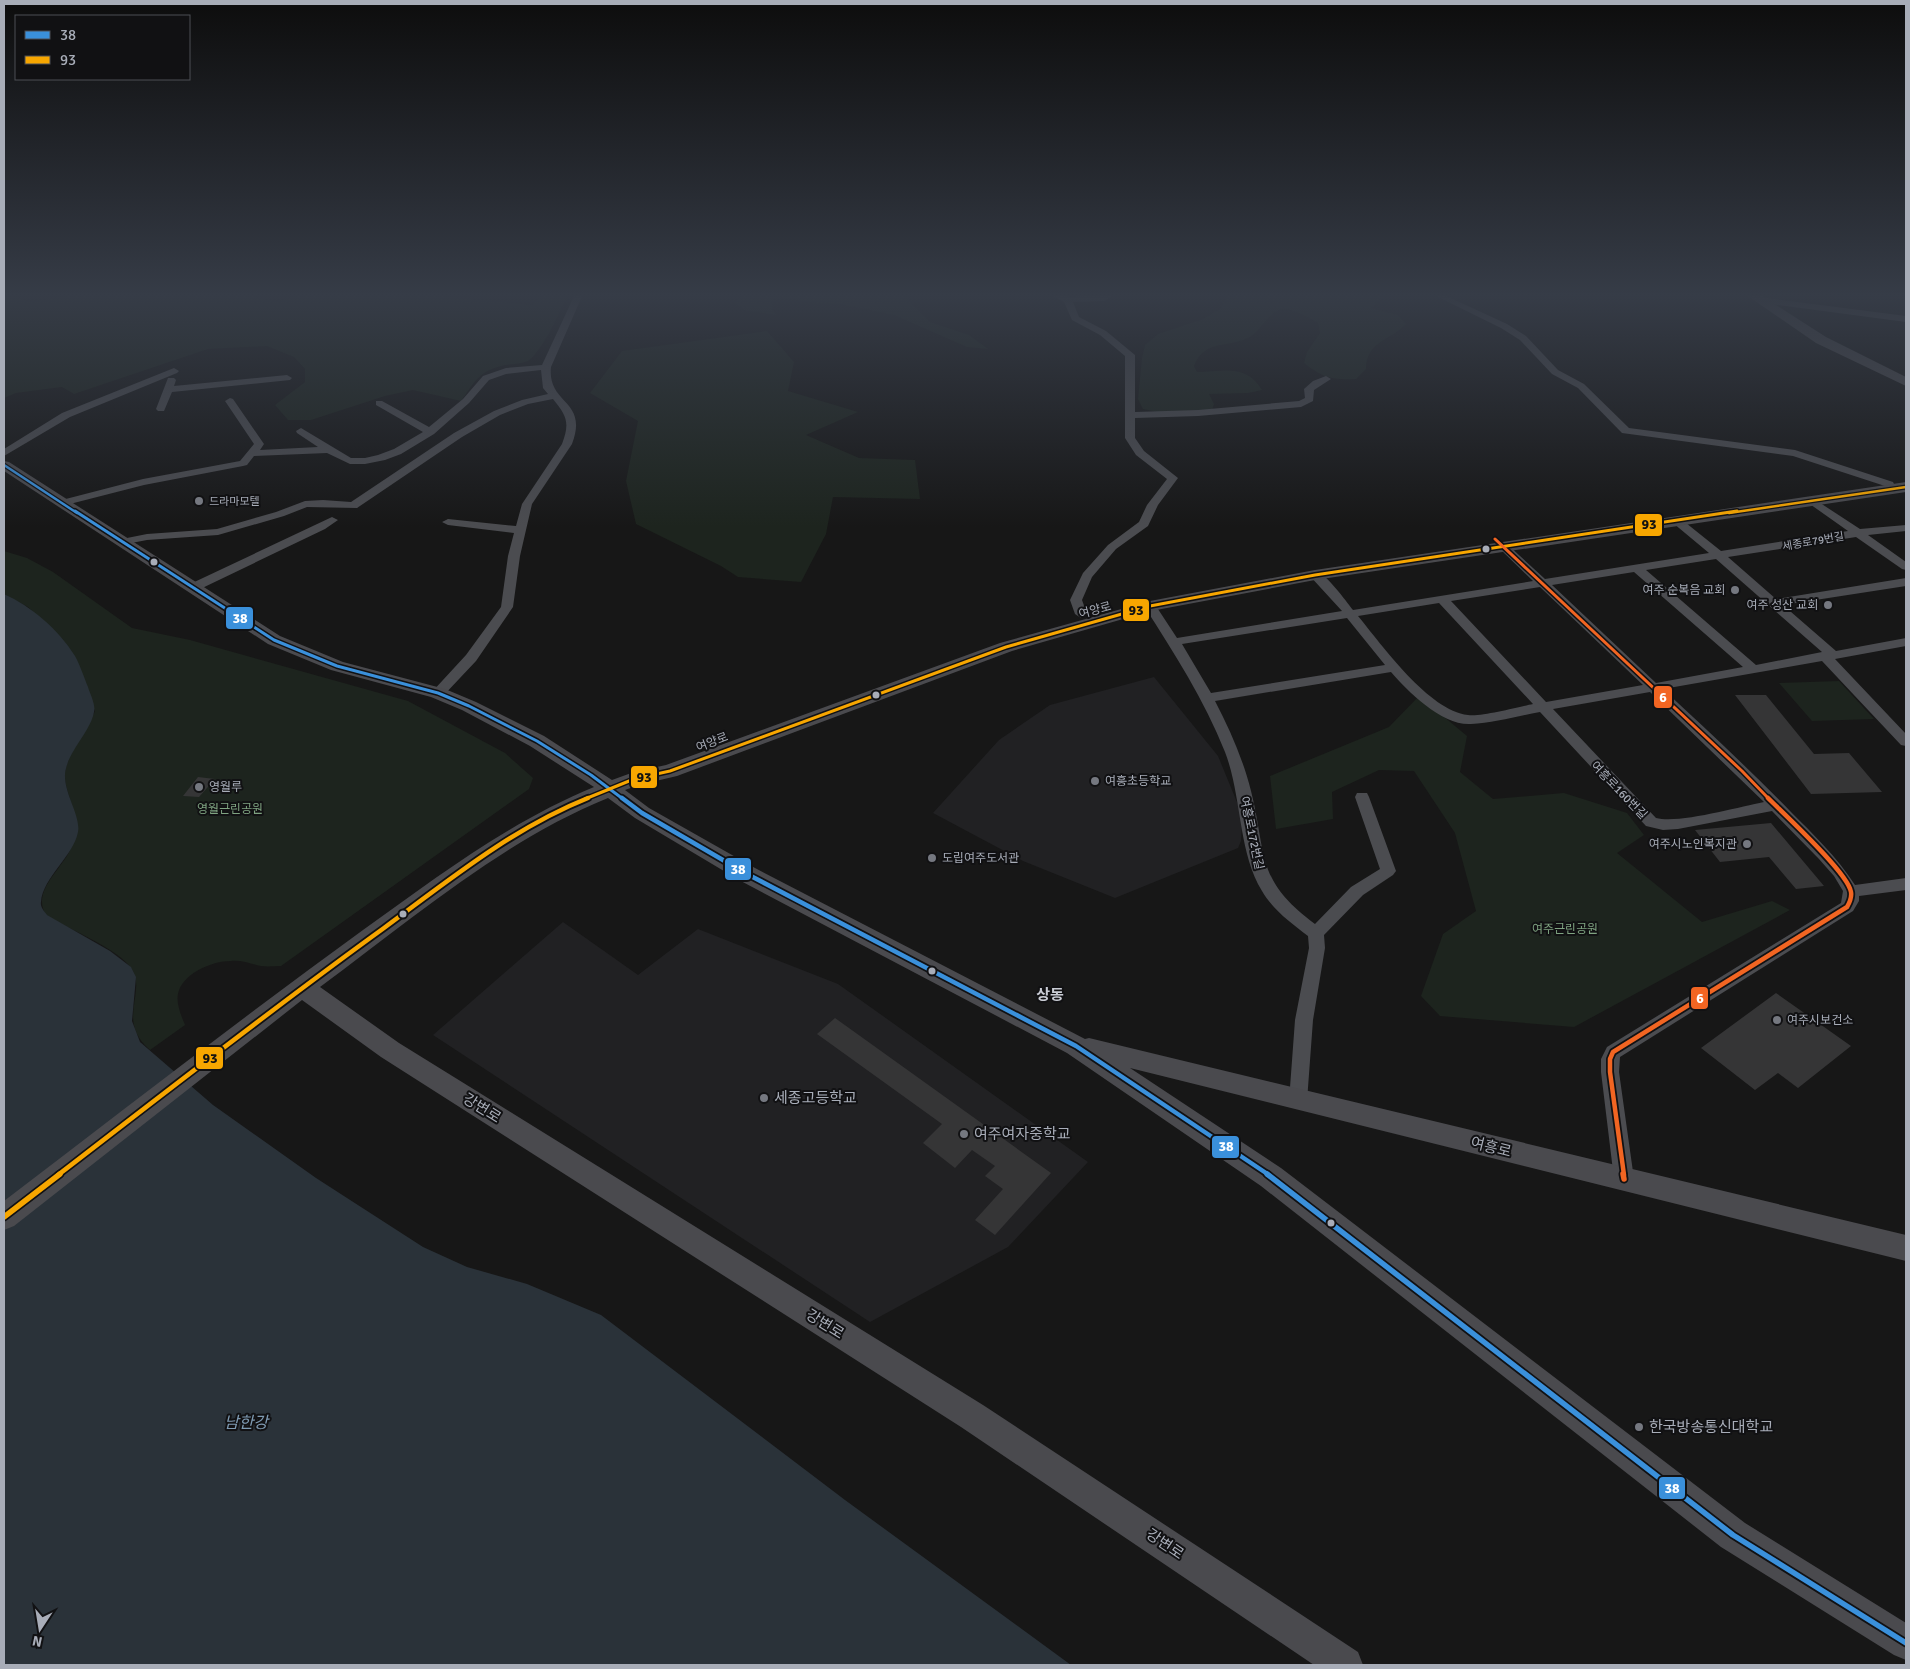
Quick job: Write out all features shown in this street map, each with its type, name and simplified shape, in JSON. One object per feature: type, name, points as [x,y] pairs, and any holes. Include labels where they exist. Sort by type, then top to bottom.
[{"type":"street","points":[[4,453],[66,415],[172,372]]},
{"type":"street","points":[[161,409],[174,372]]},
{"type":"street","points":[[301,431],[349,461],[376,459],[398,451],[430,432],[466,400],[486,378],[494,374],[510,372]]},
{"type":"street","points":[[438,692],[471,658],[507,608],[514,556],[527,504],[567,444],[570,436],[572,421],[569,412],[548,388],[545,372]]},
{"type":"street","points":[[1085,618],[1076,600],[1087,576],[1112,547],[1144,524],[1153,505],[1173,478],[1140,453],[1130,438],[1130,372]]},
{"type":"street","points":[[1555,372],[1581,386],[1626,431],[1795,453],[1899,485]]},
{"type":"street","points":[[1886,372],[1906,382]]},
{"type":"street","points":[[168,389],[287,378]]},
{"type":"street","points":[[1130,415],[1198,413],[1301,404],[1310,399],[1309,389],[1316,383],[1326,379]]},
{"type":"street","points":[[120,542],[147,537],[218,532],[280,514],[305,504],[323,503],[353,506],[458,435],[497,413],[525,402],[556,396]]},
{"type":"street","points":[[62,503],[143,482],[210,468],[228,467],[243,462],[260,444],[230,401]]},
{"type":"street","points":[[379,403],[430,432]]},
{"type":"street","points":[[253,453],[331,450]]},
{"type":"street","points":[[4,465],[78,512],[120,542],[274,640],[300,653],[337,666],[438,692],[469,706],[537,741],[590,774],[642,812],[747,874],[1076,1046],[1271,1177],[1733,1535],[1906,1643]]},
{"type":"street","name":"여양로","points":[[1085,618],[1499,543],[1677,521],[1899,485]]},
{"type":"street","name":"여양로","points":[[4,1217],[296,992],[469,865],[520,831],[608,788],[634,779],[670,771],[1133,599],[1188,588],[1899,485]]},
{"type":"street","points":[[1811,500],[1906,567]]},
{"type":"street","points":[[192,588],[332,520]]},
{"type":"street","points":[[1677,521],[1720,556],[1828,654],[1906,742]]},
{"type":"street","points":[[448,522],[521,530]]},
{"type":"street","name":"세종로79번길","points":[[1720,556],[1856,533],[1906,528]]},
{"type":"street","points":[[1499,543],[1654,688],[1775,805],[1824,855],[1839,872],[1851,891],[1851,901],[1847,908],[1613,1052],[1610,1060],[1610,1072],[1624,1179]]},
{"type":"street","points":[[1173,642],[1720,556]]},
{"type":"street","points":[[1638,569],[1753,670]]},
{"type":"street","points":[[1315,575],[1351,615],[1393,668],[1441,710],[1463,719],[1478,720],[1753,670],[1828,654],[1906,642]]},
{"type":"street","points":[[1773,603],[1906,582]]},
{"type":"street","name":"여흥로160번길","points":[[1443,600],[1542,708],[1651,822],[1662,825],[1678,824],[1775,805]]},
{"type":"street","name":"여흥로172번길","points":[[1150,606],[1208,698],[1236,765],[1246,802],[1252,842],[1263,879],[1275,898],[1316,934]]},
{"type":"street","points":[[1208,698],[1393,668]]},
{"type":"street","points":[[1298,1101],[1304,1020],[1317,948],[1316,934],[1358,891],[1388,871],[1362,797]]},
{"type":"street","points":[[1851,891],[1906,884]]},
{"type":"street","name":"강변로","points":[[296,992],[972,1416],[1345,1665]]},
{"type":"street","name":"여흥로","points":[[1076,1046],[1906,1248]]},
{"type":"shaded area","name":"여흥초등학교","points":[[1154,677],[1218,756],[1239,807],[1242,823],[1241,841],[1238,848],[1115,898],[1023,861],[933,813],[999,740],[1050,705]]},
{"type":"shaded area","name":"세종고등학교","points":[[563,922],[638,975],[698,929],[838,984],[1088,1162],[1008,1247],[870,1322],[433,1035]]},
{"type":"green space","points":[[4,372],[140,372],[74,394],[62,387],[16,393],[4,398]]},
{"type":"green space","points":[[305,372],[486,372],[479,377],[461,401],[413,390],[385,396],[311,420],[288,420],[275,405],[305,382]]},
{"type":"green space","points":[[606,372],[792,372],[788,391],[858,412],[806,435],[859,458],[915,460],[920,499],[833,497],[826,534],[801,582],[738,577],[721,566],[636,524],[626,481],[638,421],[590,393]]},
{"type":"green space","points":[[1141,372],[1238,372],[1249,376],[1262,390],[1248,393],[1209,394],[1214,404],[1212,410],[1157,412],[1143,409],[1138,399]]},
{"type":"green space","points":[[1317,372],[1363,372],[1356,379],[1328,377]]},
{"type":"green space","name":"영월근린공원","points":[[4,551],[27,558],[53,572],[132,628],[190,640],[408,701],[505,753],[533,778],[529,789],[281,966],[261,966],[239,961],[215,963],[198,970],[185,980],[178,994],[178,1006],[185,1025],[150,1050],[140,1039],[135,1028],[133,1017],[136,987],[135,977],[131,968],[124,960],[104,946],[46,915],[42,906],[45,889],[72,845],[73,815],[65,782],[65,773],[69,758],[95,711],[60,638],[28,607],[4,594]]},
{"type":"green space","points":[[1839,681],[1874,719],[1812,721],[1779,683]]},
{"type":"green space","name":"여주근린공원","points":[[1419,696],[1467,736],[1460,772],[1493,799],[1564,793],[1627,813],[1644,835],[1617,853],[1702,922],[1772,901],[1790,910],[1574,1027],[1440,1016],[1421,996],[1443,934],[1476,911],[1455,833],[1414,771],[1379,770],[1332,792],[1333,819],[1276,829],[1270,776],[1389,727]]},
{"type":"water","name":"남한강","points":[[4,594],[34,612],[61,637],[75,656],[94,706],[92,719],[70,758],[65,774],[65,782],[77,819],[78,832],[70,850],[47,884],[41,906],[47,915],[110,951],[131,967],[136,977],[132,1021],[140,1042],[213,1105],[316,1178],[423,1247],[467,1267],[527,1284],[601,1315],[845,1500],[1071,1665],[4,1665]]},
{"type":"building","points":[[1735,695],[1766,695],[1814,754],[1849,753],[1882,792],[1811,794]]},
{"type":"building","name":"영월루","points":[[198,777],[215,779],[199,797],[183,796]]},
{"type":"building","name":"여주시노인복지관","points":[[1771,823],[1824,886],[1796,889],[1769,857],[1720,862],[1695,830]]},
{"type":"building","name":"여주시보건소","points":[[1776,993],[1851,1046],[1798,1088],[1778,1073],[1755,1090],[1701,1048]]},
{"type":"building","name":"여주여자중학교","points":[[835,1018],[1051,1173],[995,1235],[975,1220],[1003,1189],[985,1176],[995,1166],[972,1150],[955,1168],[923,1143],[942,1124],[817,1034]]},
{"type":"transit line","name":"38","points":[[4,465],[274,640],[337,666],[438,693],[469,706],[537,741],[591,775],[642,813],[747,874],[1076,1046],[1271,1177],[1733,1535],[1906,1643]]},
{"type":"transit line","name":"93","points":[[4,1217],[290,996],[477,860],[521,831],[580,801],[634,779],[670,771],[1006,647],[1150,606],[1315,575],[1906,487]]},
{"type":"transit line","name":"6","points":[[1495,539],[1742,771],[1824,855],[1839,872],[1851,891],[1851,901],[1847,907],[1613,1052],[1610,1059],[1610,1072],[1624,1179]]},
{"type":"place","name":"드라마모텔","points":[[199,501]]},
{"type":"place","name":"여주 순복음 교회","points":[[1735,590]]},
{"type":"place","name":"여주 성산 교회","points":[[1828,605]]},
{"type":"place","name":"여흥초등학교","points":[[1095,781]]},
{"type":"place","name":"영월루","points":[[199,787]]},
{"type":"place","name":"여주시노인복지관","points":[[1747,844]]},
{"type":"place","name":"도립여주도서관","points":[[932,858]]},
{"type":"place","name":"여주시보건소","points":[[1777,1020]]},
{"type":"place","name":"세종고등학교","points":[[764,1098]]},
{"type":"place","name":"여주여자중학교","points":[[964,1134]]},
{"type":"place","name":"한국방송통신대학교","points":[[1639,1427]]},
{"type":"district","name":"상동","points":[[1050,995]]}]
